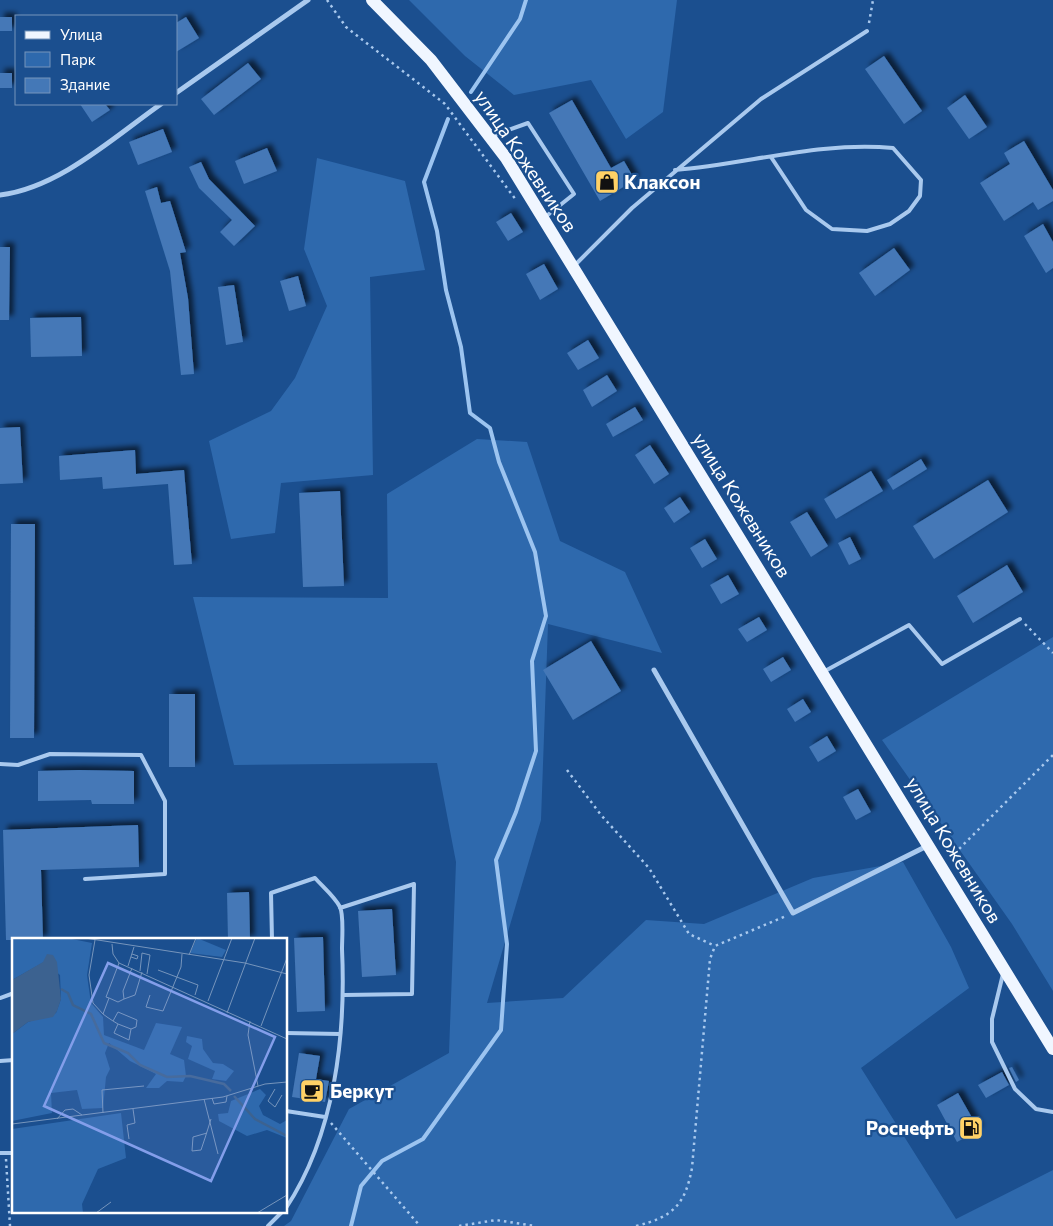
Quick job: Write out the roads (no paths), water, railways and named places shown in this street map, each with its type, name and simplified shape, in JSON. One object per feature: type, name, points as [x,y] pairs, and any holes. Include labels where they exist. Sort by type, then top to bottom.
[{"type":"main road","name":"улица Кожевников","points":[[372,0],[431,60],[490,137],[544,218],[1053,1049]]},
{"type":"street","points":[[178,92],[308,0]]},
{"type":"street","points":[[0,196],[30,189],[62,173],[160,105]]},
{"type":"street","points":[[654,670],[793,913],[929,846]]},
{"type":"lane","points":[[574,266],[632,208],[762,99],[867,31]]},
{"type":"lane","points":[[490,137],[528,123],[574,194],[544,218]]},
{"type":"lane","points":[[675,170],[715,167],[771,157],[809,151],[866,146],[892,148],[921,180],[920,196],[909,211],[890,224],[867,231],[832,230],[806,210],[771,157]]},
{"type":"lane","points":[[823,672],[909,625],[942,664],[1020,619]]},
{"type":"lane","points":[[0,764],[18,765],[50,754],[141,755],[165,801],[165,874],[85,879]]},
{"type":"lane","points":[[272,938],[271,893],[315,878],[340,908],[344,995],[334,1084],[313,1154],[288,1204]]},
{"type":"lane","points":[[340,908],[414,884],[412,994],[344,995]]},
{"type":"lane","points":[[1004,969],[992,1019],[992,1042],[1016,1089],[1036,1109],[1053,1112]]},
{"type":"lane","points":[[0,998],[12,994]]},
{"type":"lane","points":[[288,1032],[340,1034]]},
{"type":"lane","points":[[288,1111],[325,1117]]},
{"type":"lane","points":[[268,1226],[280,1214]]},
{"type":"waterway","points":[[471,92],[520,19],[526,0]]},
{"type":"waterway","points":[[351,1226],[361,1186],[382,1161],[423,1139],[501,1030],[507,944],[496,860],[516,812],[536,751],[532,661],[546,616],[535,552],[499,462],[490,428],[470,413],[461,347],[446,290],[437,231],[424,182],[448,119]]},
{"type":"place","name":"Клаксон","points":[[607,182]]},
{"type":"place","name":"Беркут","points":[[312,1091]]},
{"type":"place","name":"Роснефть","points":[[971,1128]]}]
